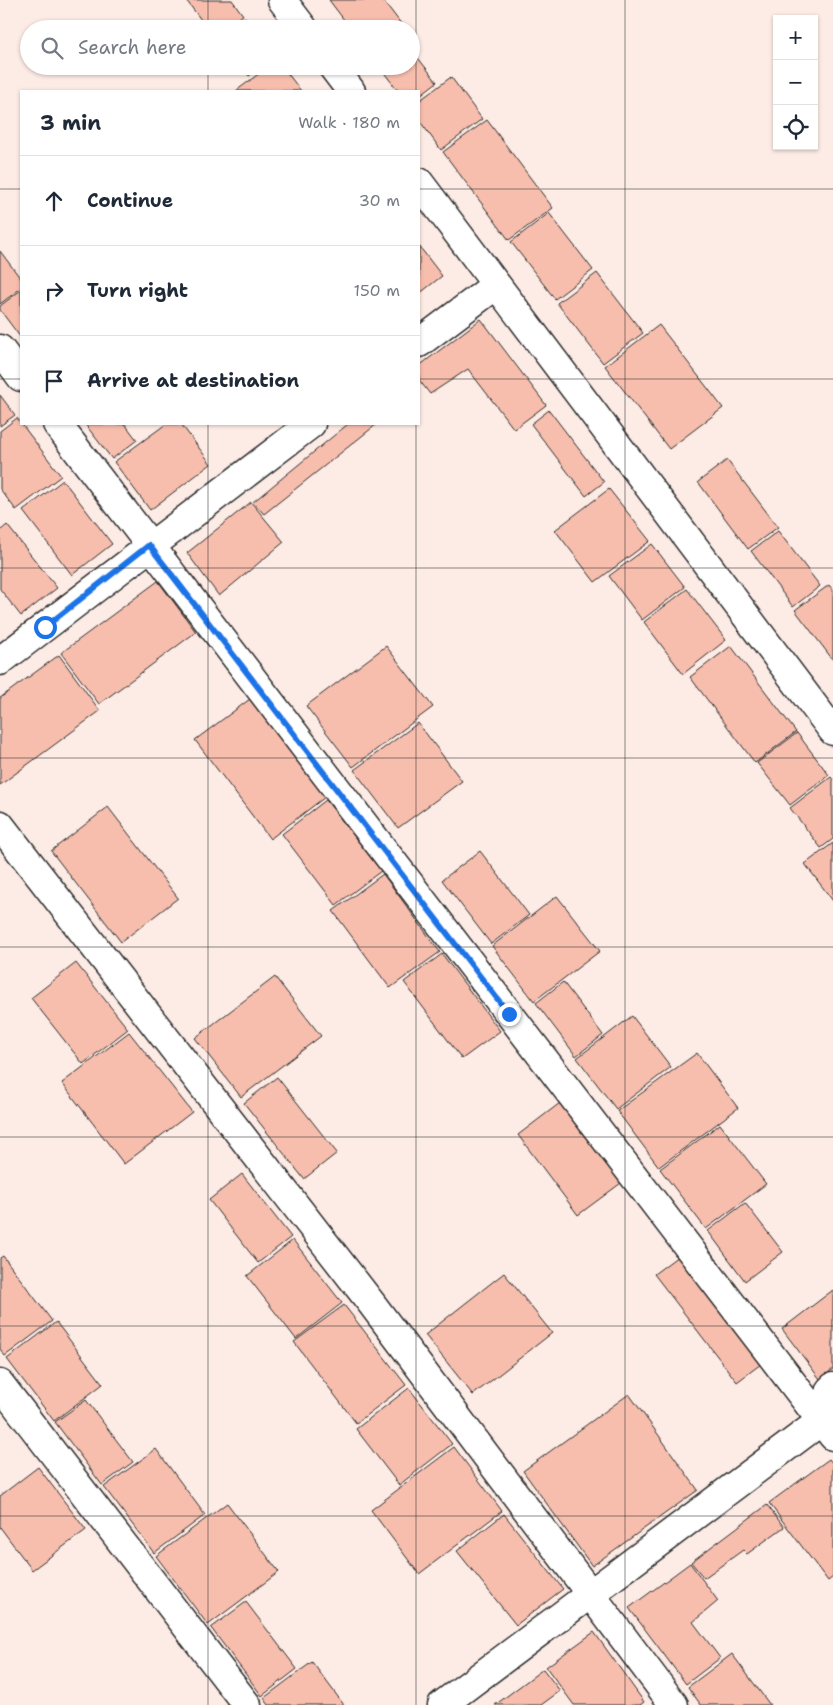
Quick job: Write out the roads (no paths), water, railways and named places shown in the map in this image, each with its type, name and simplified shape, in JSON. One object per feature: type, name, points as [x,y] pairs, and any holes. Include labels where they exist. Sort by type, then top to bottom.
[{"type":"street","points":[[282,0],[297,20]]},
{"type":"street","points":[[339,75],[350,90]]},
{"type":"street","points":[[420,183],[833,732]]},
{"type":"street","points":[[420,342],[496,285]]},
{"type":"street","points":[[0,349],[20,376]]},
{"type":"street","points":[[58,425],[827,1428]]},
{"type":"street","points":[[0,661],[149,545],[310,425]]},
{"type":"street","points":[[0,825],[372,1304],[674,1705]]},
{"type":"street","points":[[0,1384],[247,1705]]},
{"type":"street","points":[[827,1428],[830,1390],[833,1387]]},
{"type":"street","points":[[442,1705],[590,1593],[827,1428]]}]
